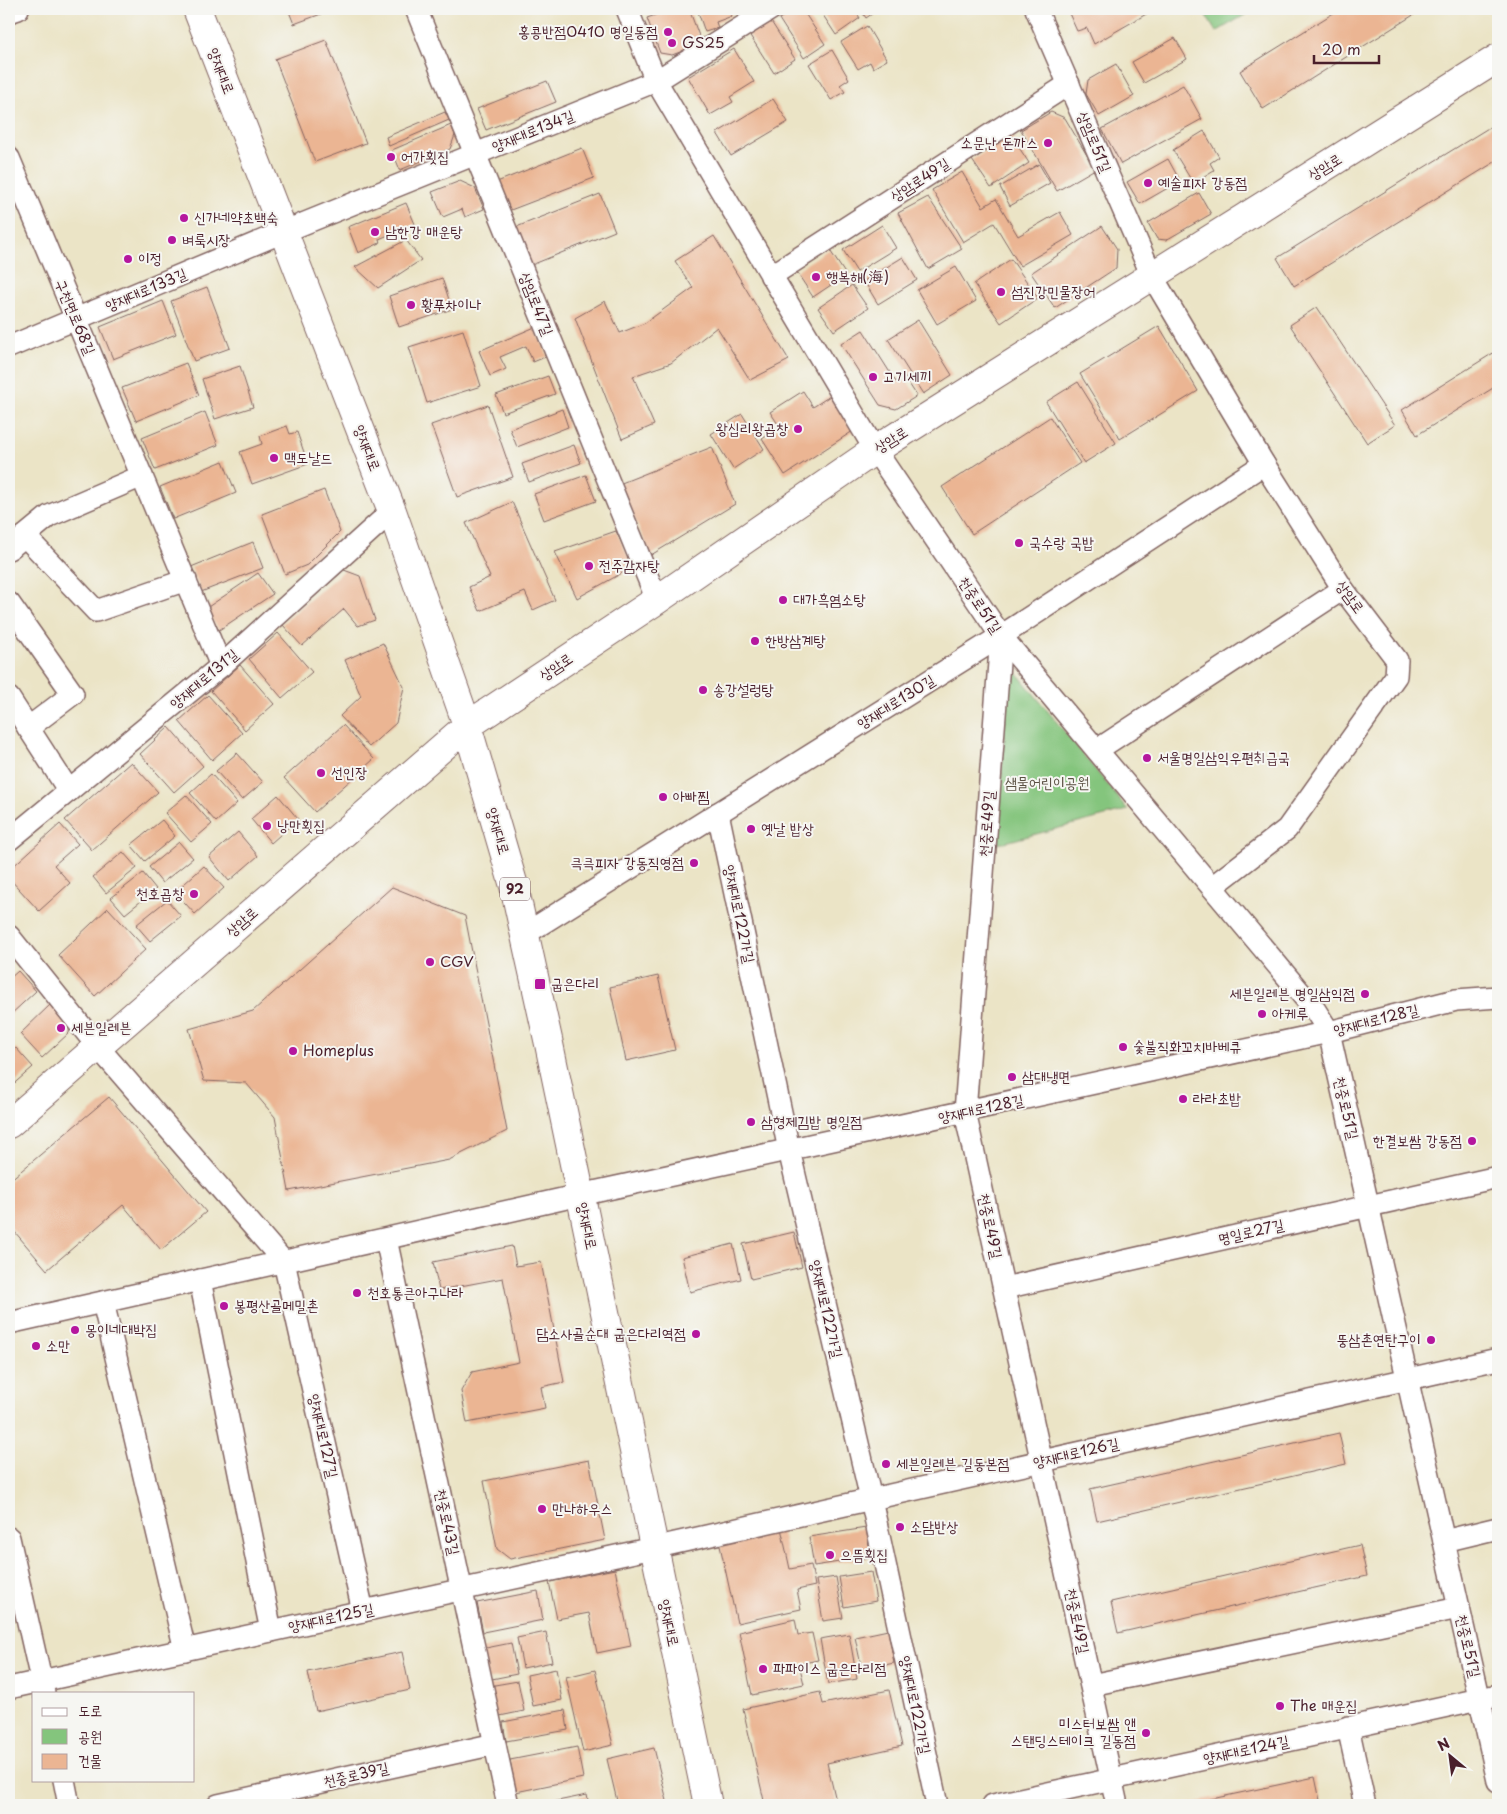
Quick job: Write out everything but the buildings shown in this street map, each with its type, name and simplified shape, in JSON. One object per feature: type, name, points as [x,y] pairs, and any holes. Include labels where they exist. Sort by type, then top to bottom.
[{"type":"main road","name":"양재대로","points":[[197,9],[392,511],[467,726],[514,886],[708,1805]]},
{"type":"main road","name":"상암로","points":[[9,1124],[467,726],[657,600],[875,450],[1498,58]]},
{"type":"street","points":[[9,12],[18,9]]},
{"type":"street","name":"상암로47길","points":[[416,9],[657,600]]},
{"type":"street","points":[[627,9],[656,81],[875,450]]},
{"type":"street","name":"양재대로134길","points":[[283,232],[656,81],[771,9]]},
{"type":"street","name":"상암로51길","points":[[1036,9],[1152,276]]},
{"type":"street","name":"상암로49길","points":[[772,276],[1069,84]]},
{"type":"street","name":"구천면로68길","points":[[10,162],[221,666]]},
{"type":"street","name":"양재대로133길","points":[[9,347],[283,232]]},
{"type":"street","name":"상암로","points":[[1152,276],[1264,464],[1343,589],[1397,660],[1396,676],[1287,829],[1212,887]]},
{"type":"street","name":"천중로51길","points":[[875,450],[1001,636],[1315,1010],[1329,1032],[1406,1380],[1459,1608],[1490,1697],[1498,1781]]},
{"type":"street","name":"양재대로130길","points":[[525,934],[1001,636],[1264,464]]},
{"type":"street","points":[[9,550],[49,516],[142,476]]},
{"type":"street","name":"양재대로131길","points":[[9,840],[221,666],[392,511]]},
{"type":"street","points":[[25,536],[96,611],[186,580]]},
{"type":"street","points":[[1097,750],[1343,589]]},
{"type":"street","points":[[9,604],[73,694],[28,728]]},
{"type":"street","name":"천중로49길","points":[[1001,636],[966,1112],[1117,1805]]},
{"type":"street","points":[[9,698],[69,791]]},
{"type":"street","name":"양재대로122가길","points":[[718,813],[789,1150],[871,1499],[937,1805]]},
{"type":"street","points":[[9,936],[98,1047],[284,1262]]},
{"type":"street","name":"양재대로128길","points":[[580,1195],[1329,1032],[1456,1000],[1498,997]]},
{"type":"street","name":"명일로27길","points":[[1004,1288],[1498,1177]]},
{"type":"street","points":[[9,1323],[580,1195]]},
{"type":"street","name":"천중로43길","points":[[386,1238],[508,1805]]},
{"type":"street","name":"양재대로127길","points":[[284,1262],[363,1611]]},
{"type":"street","points":[[200,1280],[271,1631]]},
{"type":"street","points":[[103,1302],[185,1650]]},
{"type":"street","name":"양재대로126길","points":[[654,1548],[1498,1360]]},
{"type":"street","points":[[1444,1541],[1498,1528]]},
{"type":"street","points":[[9,1538],[42,1687]]},
{"type":"street","name":"양재대로125길","points":[[9,1688],[42,1687],[185,1650],[654,1548]]},
{"type":"street","points":[[1091,1685],[1459,1608]]},
{"type":"street","name":"양재대로124길","points":[[993,1805],[1490,1697]]},
{"type":"street","points":[[1348,1727],[1365,1805]]},
{"type":"street","name":"천중로39길","points":[[218,1805],[495,1744]]},
{"type":"street","points":[[64,1782],[69,1805]]},
{"type":"green space","points":[[1202,9],[1255,9],[1216,32]]},
{"type":"green space","name":"샘물어린이공원","points":[[1008,662],[1128,810],[998,844]]},
{"type":"place","name":"홍콩반점0410 명일동점","points":[[668,32]]},
{"type":"place","name":"GS25","points":[[672,43]]},
{"type":"place","name":"소문난 돈까스","points":[[1048,143]]},
{"type":"place","name":"어가횟집","points":[[391,157]]},
{"type":"place","name":"예술피자 강동점","points":[[1148,183]]},
{"type":"place","name":"신가네약초백숙","points":[[184,218]]},
{"type":"place","name":"남한강 매운탕","points":[[375,232]]},
{"type":"place","name":"벼룩시장","points":[[172,240]]},
{"type":"place","name":"이정","points":[[128,259]]},
{"type":"place","name":"행복해(海)","points":[[816,277]]},
{"type":"place","name":"섬진강민물장어","points":[[1001,292]]},
{"type":"place","name":"황푸차이나","points":[[411,305]]},
{"type":"place","name":"고기세끼","points":[[873,377]]},
{"type":"place","name":"왕십리왕곱창","points":[[798,429]]},
{"type":"place","name":"맥도날드","points":[[274,458]]},
{"type":"place","name":"국수랑 국밥","points":[[1019,543]]},
{"type":"place","name":"전주감자탕","points":[[589,566]]},
{"type":"place","name":"대가흑염소탕","points":[[783,600]]},
{"type":"place","name":"한방삼계탕","points":[[755,641]]},
{"type":"place","name":"송강설렁탕","points":[[703,690]]},
{"type":"place","name":"서울명일삼익우편취급국","points":[[1147,758]]},
{"type":"place","name":"선인장","points":[[321,773]]},
{"type":"place","name":"아빠찜","points":[[663,797]]},
{"type":"place","name":"낭만횟집","points":[[267,826]]},
{"type":"place","name":"옛날 밥상","points":[[751,829]]},
{"type":"place","name":"큭큭피자 강동직영점","points":[[694,863]]},
{"type":"place","name":"천호곱창","points":[[194,894]]},
{"type":"place","name":"CGV","points":[[430,962]]},
{"type":"place","name":"굽은다리","points":[[540,984]]},
{"type":"place","name":"세븐일레븐 명일삼익점","points":[[1365,994]]},
{"type":"place","name":"아케루","points":[[1262,1014]]},
{"type":"place","name":"세븐일레븐","points":[[61,1028]]},
{"type":"place","name":"숯불직화꼬치바베큐","points":[[1123,1047]]},
{"type":"place","name":"Homeplus","points":[[293,1051]]},
{"type":"place","name":"삼대냉면","points":[[1012,1077]]},
{"type":"place","name":"라라초밥","points":[[1183,1099]]},
{"type":"place","name":"삼형제김밥 명일점","points":[[751,1122]]},
{"type":"place","name":"한결보쌈 강동점","points":[[1472,1141]]},
{"type":"place","name":"천호통큰아구나라","points":[[357,1293]]},
{"type":"place","name":"봉평산골메밀촌","points":[[224,1306]]},
{"type":"place","name":"몽이네대박집","points":[[75,1330]]},
{"type":"place","name":"담소사골순대 굽은다리역점","points":[[696,1334]]},
{"type":"place","name":"뚱삼촌연탄구이","points":[[1431,1340]]},
{"type":"place","name":"소만","points":[[36,1346]]},
{"type":"place","name":"세븐일레븐 길동본점","points":[[886,1464]]},
{"type":"place","name":"만나하우스","points":[[542,1509]]},
{"type":"place","name":"소담반상","points":[[900,1527]]},
{"type":"place","name":"으뜸횟집","points":[[830,1555]]},
{"type":"place","name":"파파이스 굽은다리점","points":[[763,1669]]},
{"type":"place","name":"The 매운집","points":[[1280,1706]]},
{"type":"place","name":"미스터보쌈 앤 스탠딩스테이크 길동점","points":[[1146,1733]]}]
